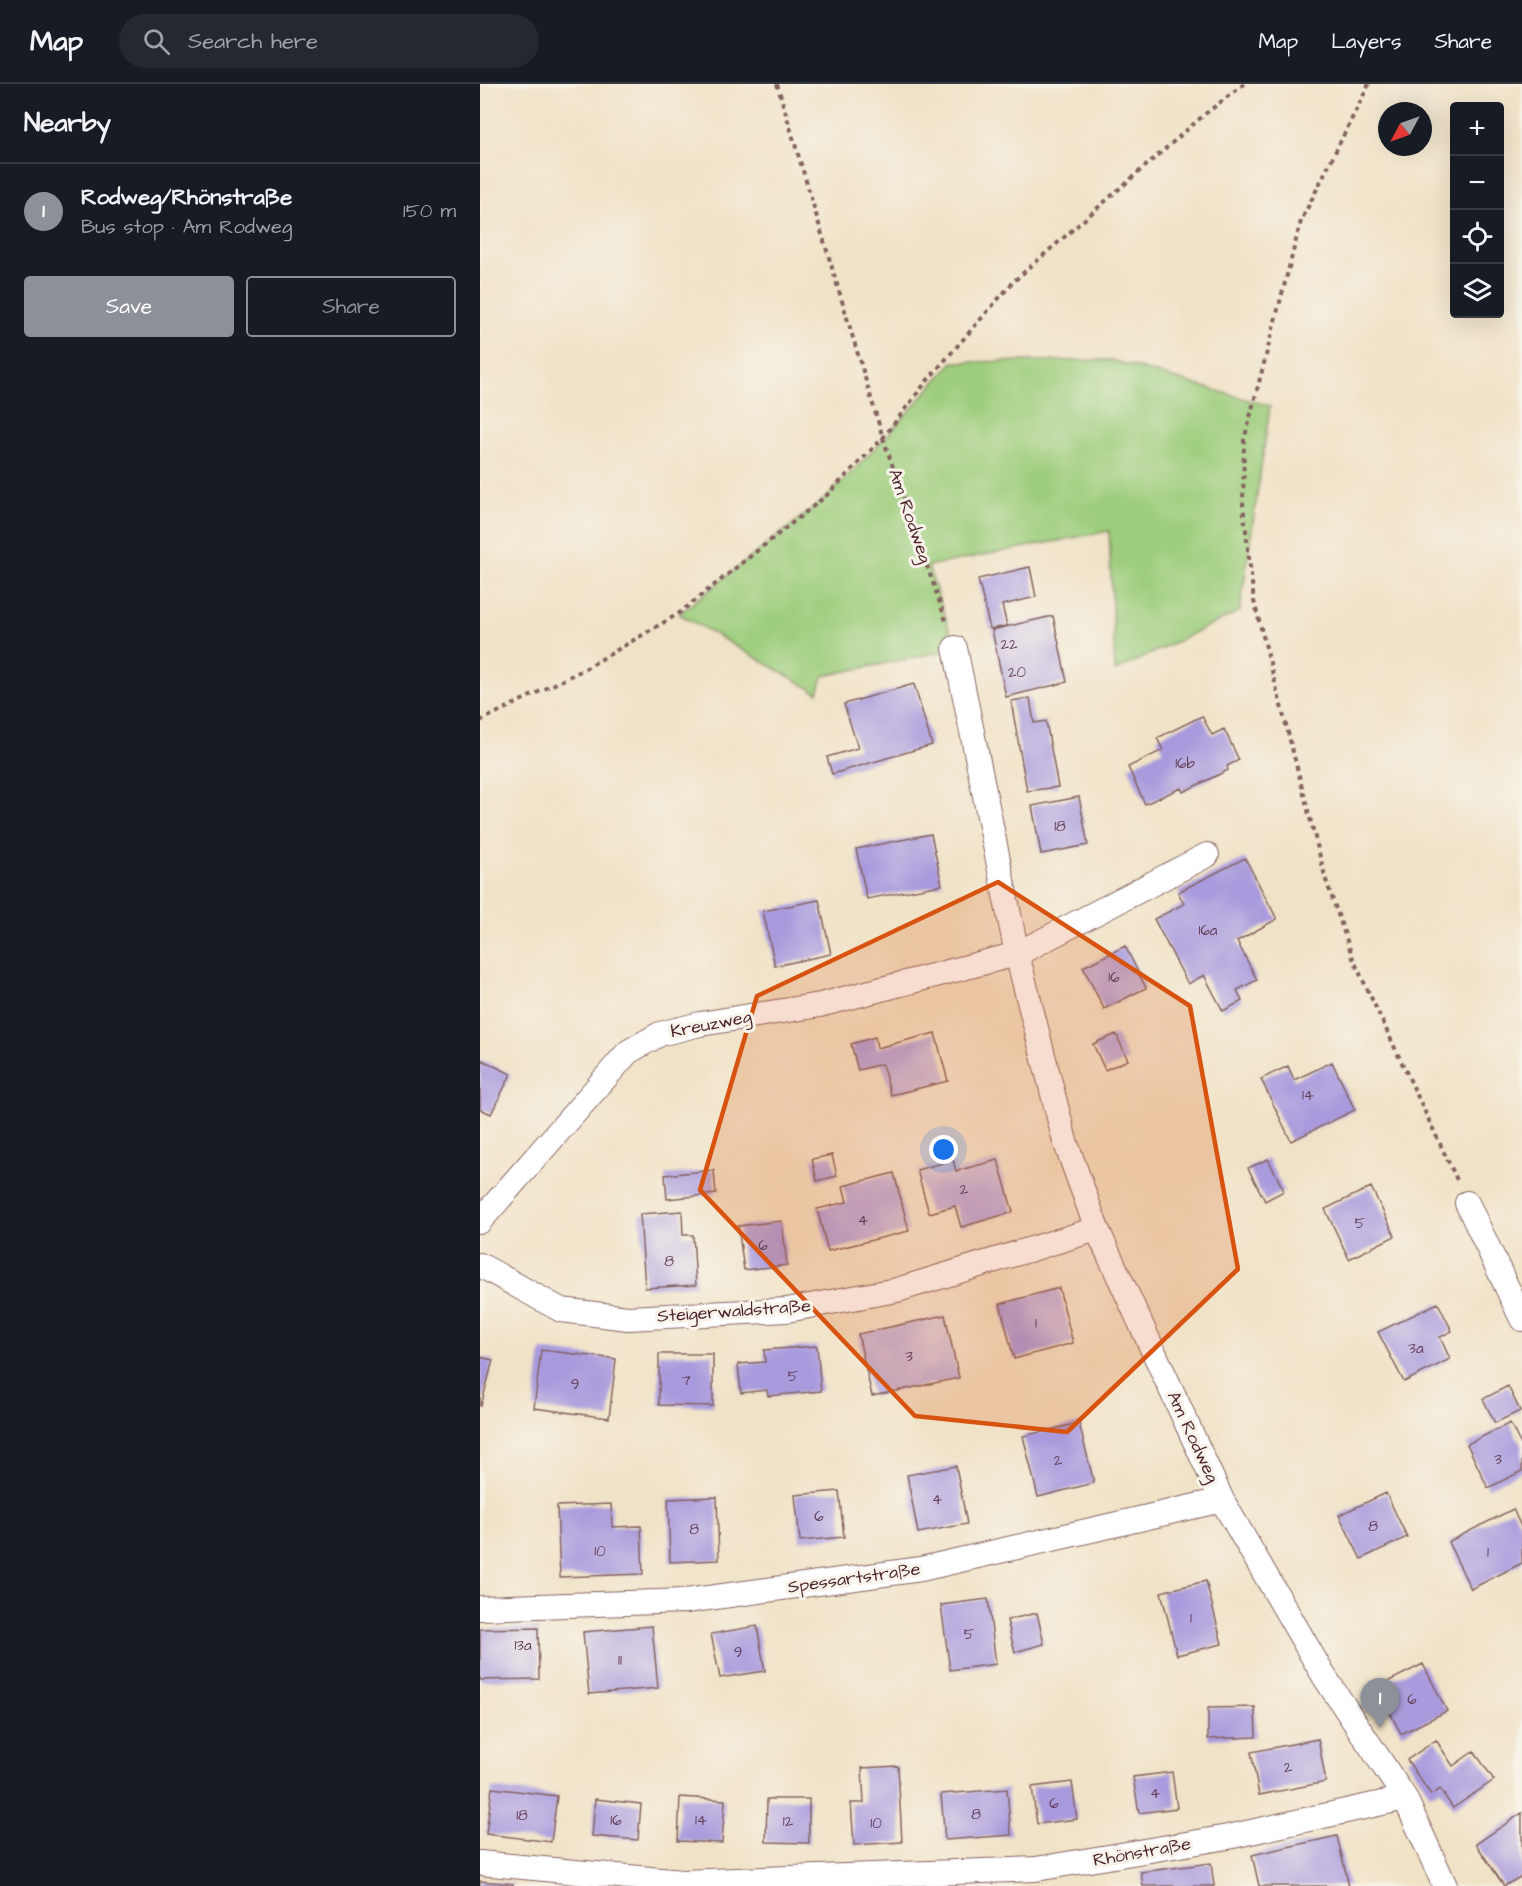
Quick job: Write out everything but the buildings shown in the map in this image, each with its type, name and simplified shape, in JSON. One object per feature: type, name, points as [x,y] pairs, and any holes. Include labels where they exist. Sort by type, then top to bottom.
[{"type":"street","name":"Am Rodweg","points":[[955,648],[1017,954],[1065,1141],[1097,1229],[1222,1500],[1324,1677],[1406,1798],[1445,1886]]},
{"type":"street","points":[[1017,954],[1207,855]]},
{"type":"street","name":"Kreuzweg","points":[[480,1221],[628,1052],[660,1034],[700,1024],[820,1005],[1017,954]]},
{"type":"street","points":[[1467,1203],[1522,1318]]},
{"type":"street","name":"Steigerwaldstraße","points":[[480,1265],[561,1310],[628,1318],[787,1310],[897,1290],[1097,1229]]},
{"type":"street","name":"Spessartstraße","points":[[480,1608],[686,1601],[921,1569],[1222,1500]]},
{"type":"street","name":"Rhönstraße","points":[[480,1863],[682,1882],[1036,1869],[1228,1837],[1406,1798]]},
{"type":"path","name":"Am Rodweg","points":[[777,84],[883,438],[955,648]]},
{"type":"path","points":[[480,721],[583,670],[678,614],[826,496],[883,438],[926,382],[1014,281],[1205,114],[1244,84]]},
{"type":"path","points":[[1369,84],[1301,221],[1244,440],[1243,505],[1254,601],[1326,880],[1354,961],[1467,1203]]},
{"type":"highlighted area","points":[[998,882],[1190,1006],[1238,1269],[1067,1432],[915,1416],[700,1190],[757,996]]},
{"type":"green space","points":[[1111,360],[1270,406],[1240,611],[1115,671],[1109,531],[928,566],[956,649],[823,676],[818,693],[679,614],[827,497],[885,438],[953,362]]},
{"type":"place","name":"Rodweg/Rhönstraße","points":[[1380,1728]]}]
